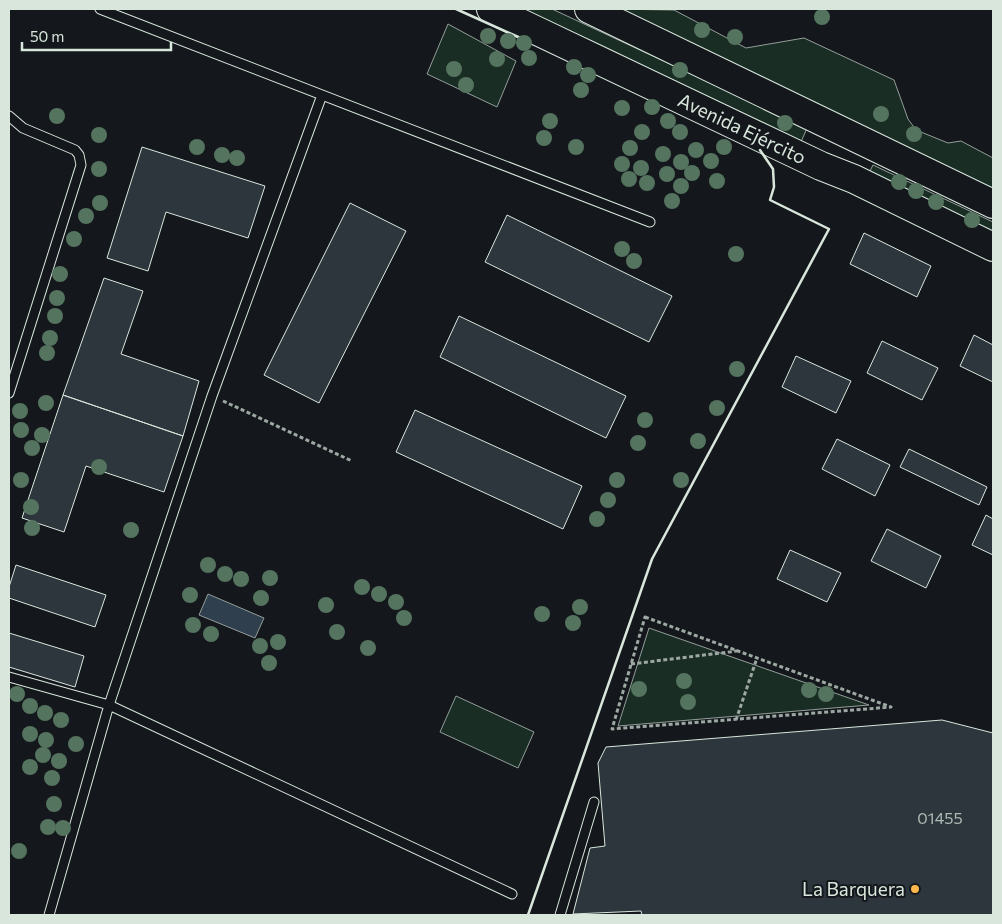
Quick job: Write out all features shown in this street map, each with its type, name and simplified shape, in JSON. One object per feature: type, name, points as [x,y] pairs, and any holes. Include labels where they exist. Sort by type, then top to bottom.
[{"type":"highway","name":"Avenida Ejército","points":[[491,9],[993,246]]},
{"type":"highway","points":[[589,9],[993,204]]},
{"type":"highway","points":[[834,171],[851,136]]},
{"type":"lane","points":[[100,9],[650,222]]},
{"type":"lane","points":[[49,915],[109,705],[212,396],[322,95]]},
{"type":"lane","points":[[9,116],[23,128],[75,150],[79,155],[81,164],[9,393]]},
{"type":"lane","points":[[9,677],[109,705],[512,894]]},
{"type":"lane","points":[[560,915],[594,802]]},
{"type":"path","points":[[212,396],[352,461]]},
{"type":"path","points":[[646,617],[738,651],[757,658],[891,707],[612,729],[646,617]]},
{"type":"path","points":[[631,664],[738,651]]},
{"type":"path","points":[[736,720],[757,658]]},
{"type":"green space","points":[[522,9],[552,9],[807,128],[801,142],[603,46]]},
{"type":"green space","points":[[609,9],[674,10],[746,48],[804,38],[894,80],[908,119],[916,130],[948,143],[961,141],[993,158],[993,194]]},
{"type":"green space","points":[[448,24],[516,61],[497,107],[427,74]]},
{"type":"green space","points":[[873,165],[993,222],[993,236],[867,177]]},
{"type":"green space","points":[[649,628],[869,705],[618,726]]},
{"type":"green space","points":[[456,696],[534,732],[518,768],[440,732]]},
{"type":"water","points":[[208,594],[264,618],[255,638],[199,615]]},
{"type":"building","points":[[142,147],[265,186],[248,238],[166,212],[148,271],[107,258]]},
{"type":"building","points":[[350,203],[406,231],[319,403],[264,375]]},
{"type":"building","points":[[507,215],[672,296],[649,342],[485,262]]},
{"type":"building","points":[[864,233],[931,266],[917,297],[850,264]]},
{"type":"building","points":[[104,278],[143,291],[121,354],[199,381],[183,436],[63,395]]},
{"type":"building","points":[[459,316],[626,396],[606,438],[440,357]]},
{"type":"building","points":[[974,335],[993,345],[993,382],[960,366]]},
{"type":"building","points":[[882,341],[938,368],[922,400],[867,373]]},
{"type":"building","points":[[796,356],[851,381],[836,413],[782,387]]},
{"type":"building","points":[[63,395],[183,436],[164,492],[86,466],[64,532],[22,518]]},
{"type":"building","points":[[415,410],[582,486],[563,529],[396,452]]},
{"type":"building","points":[[837,439],[890,465],[875,496],[822,469]]},
{"type":"building","points":[[909,449],[987,487],[979,505],[900,467]]},
{"type":"building","points":[[986,515],[993,519],[993,555],[972,545]]},
{"type":"building","points":[[887,529],[941,556],[926,588],[871,561]]},
{"type":"building","points":[[790,550],[841,573],[827,602],[777,579]]},
{"type":"building","points":[[16,565],[106,595],[95,627],[9,598],[9,587]]},
{"type":"building","points":[[9,633],[84,656],[75,687],[9,667]]},
{"type":"building","points":[[942,720],[993,733],[993,915],[642,915],[641,911],[573,914],[590,848],[605,846],[598,763],[606,747]]},
{"type":"wall","points":[[456,9],[525,40]]},
{"type":"wall","points":[[528,915],[652,559],[829,229],[770,200],[774,187],[773,169],[760,150]]},
{"type":"place","name":"La Barquera","points":[[915,889]]}]
